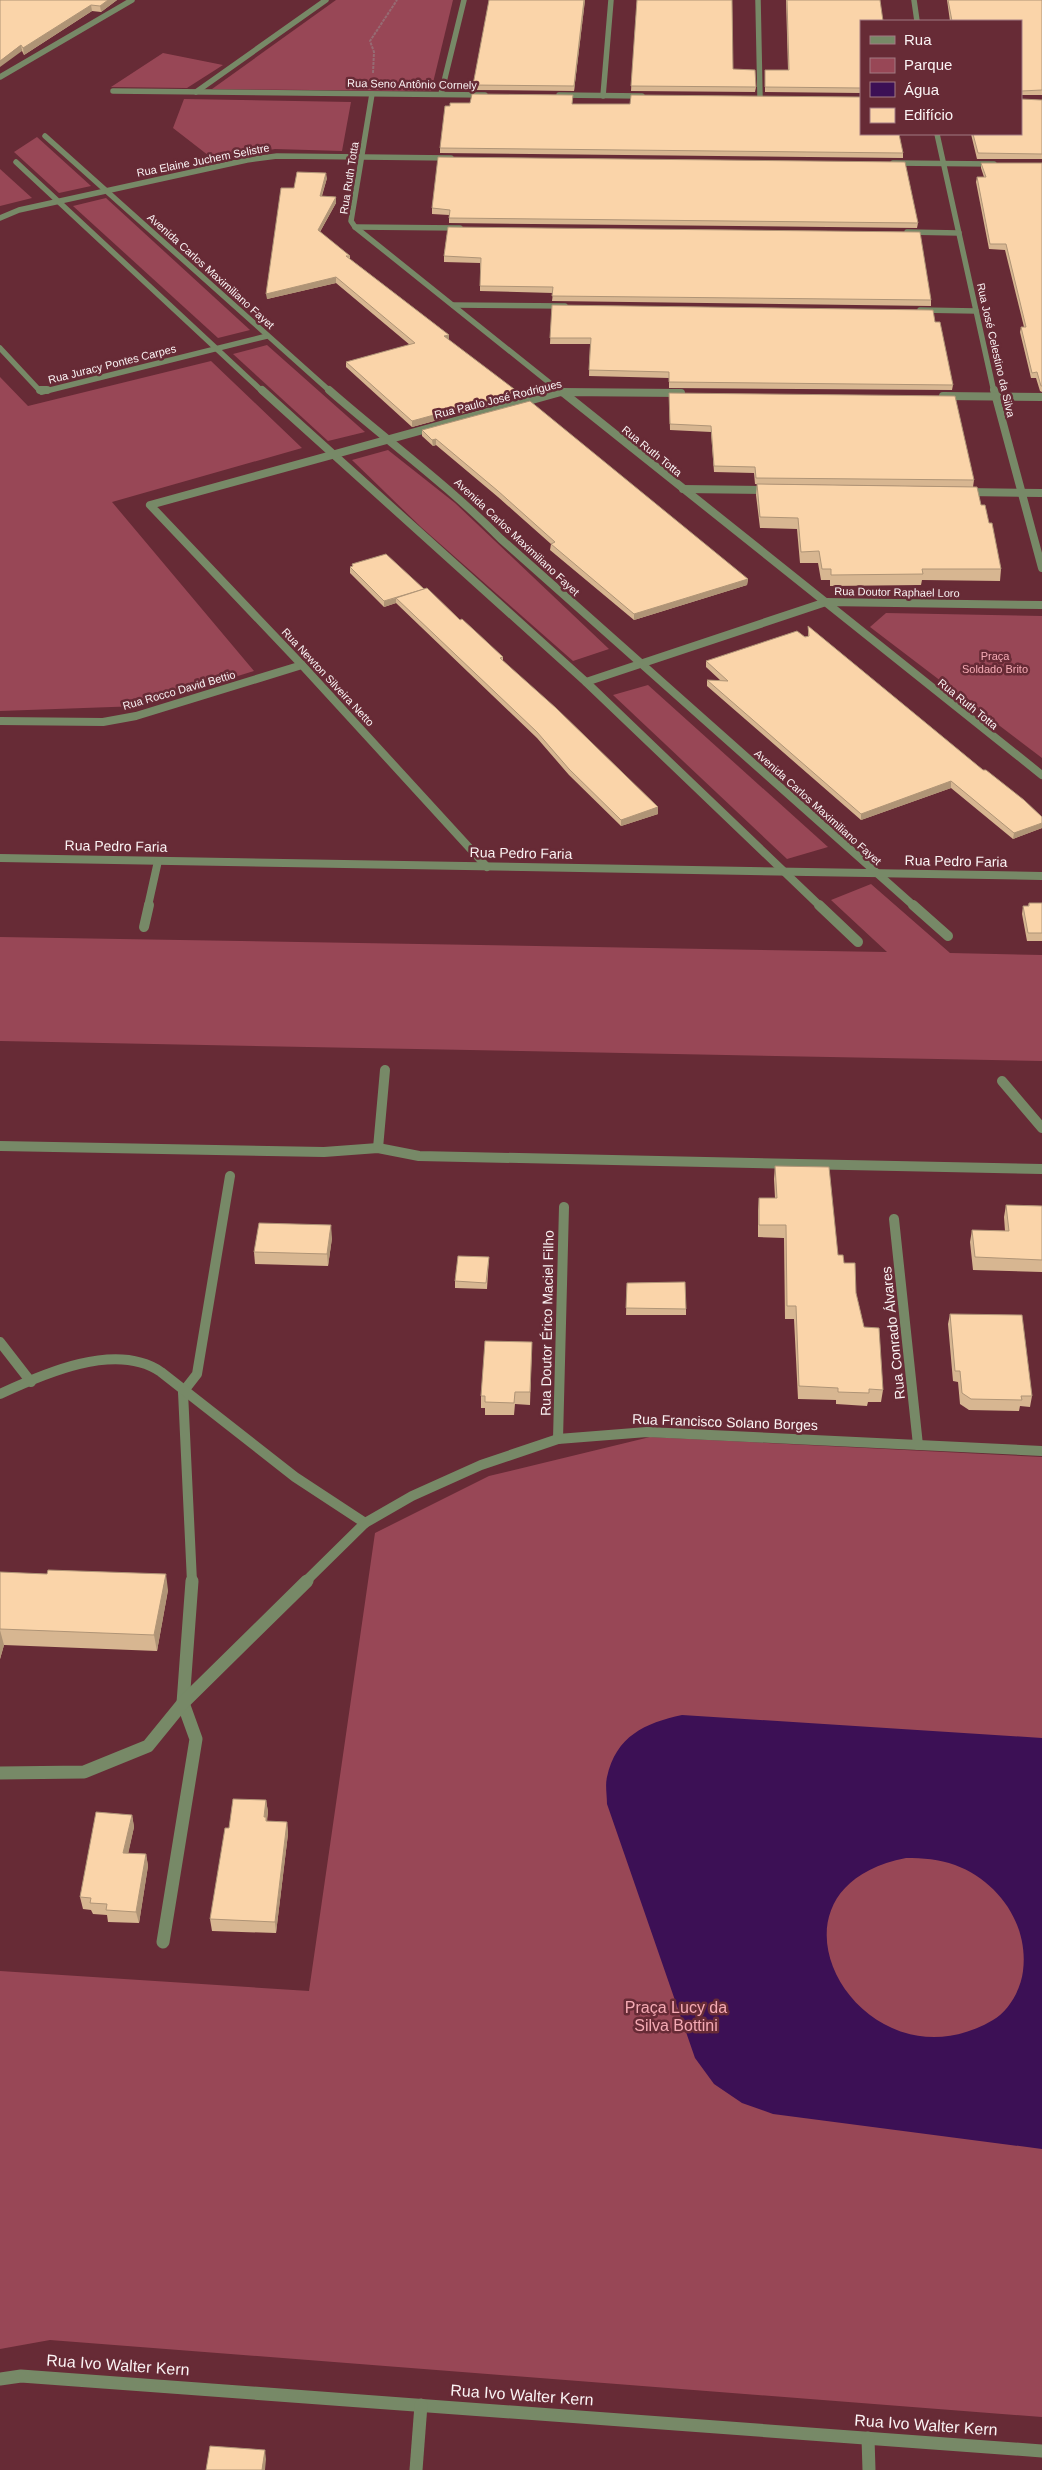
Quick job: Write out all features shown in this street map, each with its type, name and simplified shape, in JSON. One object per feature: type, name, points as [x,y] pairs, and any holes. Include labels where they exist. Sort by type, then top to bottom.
[{"type":"street","points":[[0,77],[132,0]]},
{"type":"street","points":[[196,92],[326,0]]},
{"type":"street","points":[[442,94],[464,0]]},
{"type":"street","points":[[603,96],[611,0]]},
{"type":"street","points":[[758,0],[760,97]]},
{"type":"street","points":[[914,0],[917,20]]},
{"type":"street","name":"Rua Seno Antônio Cornely","points":[[114,91],[489,95]]},
{"type":"street","name":"Rua Ruth Totta","points":[[372,94],[351,221],[355,227],[1042,775]]},
{"type":"street","points":[[556,95],[652,96]]},
{"type":"street","points":[[750,97],[769,97]]},
{"type":"street","name":"Rua José Celestino da Silva","points":[[937,135],[996,397],[1042,568]]},
{"type":"street","name":"Avenida Carlos Maximiliano Fayet","points":[[45,136],[267,336],[385,439],[465,502],[501,539],[948,936]]},
{"type":"street","name":"Rua Elaine Juchem Selistre","points":[[59,201],[247,160],[277,156],[461,159]]},
{"type":"street","points":[[16,162],[330,454],[586,682],[858,942]]},
{"type":"street","points":[[884,163],[1003,164]]},
{"type":"street","points":[[0,218],[19,210],[59,201]]},
{"type":"street","points":[[355,227],[464,228]]},
{"type":"street","points":[[899,232],[959,233]]},
{"type":"street","points":[[453,305],[572,306]]},
{"type":"street","points":[[907,310],[976,311]]},
{"type":"street","points":[[217,348],[267,336]]},
{"type":"street","name":"Rua Juracy Pontes Carpes","points":[[0,348],[41,392],[217,348]]},
{"type":"street","name":"Rua Paulo José Rodrigues","points":[[150,505],[561,392],[690,393]]},
{"type":"street","points":[[936,396],[1042,397]]},
{"type":"street","points":[[683,489],[773,490]]},
{"type":"street","points":[[962,492],[1042,493]]},
{"type":"street","name":"Rua Newton Silveira Netto","points":[[150,505],[302,665],[487,866]]},
{"type":"street","name":"Rua Doutor Raphael Loro","points":[[586,682],[642,665],[826,602],[1042,605]]},
{"type":"street","name":"Rua Rocco David Bettio","points":[[0,721],[103,722],[136,716],[302,665]]},
{"type":"street","name":"Rua Pedro Faria","points":[[0,858],[1042,876]]},
{"type":"street","points":[[144,927],[158,861]]},
{"type":"street","points":[[378,1148],[385,1070]]},
{"type":"street","points":[[1002,1081],[1042,1128]]},
{"type":"street","points":[[0,1146],[324,1152],[378,1148],[419,1156],[1042,1169]]},
{"type":"street","points":[[163,1942],[196,1739],[183,1703],[192,1591],[183,1392],[197,1374],[230,1176]]},
{"type":"street","name":"Rua Doutor Érico Maciel Filho","points":[[558,1439],[564,1207]]},
{"type":"street","name":"Rua Conrado Álvares","points":[[894,1219],[918,1445]]},
{"type":"street","points":[[0,1342],[31,1382]]},
{"type":"street","points":[[0,1394],[61,1370],[102,1359],[143,1363],[166,1375],[183,1392],[220,1417],[295,1477],[365,1522]]},
{"type":"street","name":"Rua Francisco Solano Borges","points":[[0,1773],[84,1772],[148,1746],[183,1703],[365,1522],[412,1496],[481,1465],[558,1439],[647,1432],[1042,1451]]},
{"type":"street","name":"Rua Ivo Walter Kern","points":[[0,2380],[21,2376],[1042,2451]]},
{"type":"street","points":[[416,2470],[421,2405]]},
{"type":"street","points":[[868,2438],[869,2470]]},
{"type":"path","points":[[372,94],[374,52],[370,41],[397,0]]},
{"type":"green space","points":[[336,0],[453,0],[431,91],[212,89]]},
{"type":"green space","points":[[163,53],[223,65],[187,88],[111,87]]},
{"type":"green space","points":[[184,99],[351,102],[342,151],[275,149],[213,159],[173,128]]},
{"type":"green space","points":[[37,137],[91,186],[59,193],[14,152]]},
{"type":"green space","points":[[0,169],[32,198],[0,206]]},
{"type":"green space","points":[[106,198],[250,330],[218,338],[73,206]]},
{"type":"green space","points":[[267,345],[365,432],[328,441],[233,354]]},
{"type":"green space","points":[[211,361],[302,448],[112,502],[254,671],[140,706],[0,711],[0,377],[28,406]]},
{"type":"green space","points":[[388,450],[455,503],[609,649],[573,661],[421,527],[352,460]]},
{"type":"green space","name":"Praça Soldado Brito","points":[[886,613],[1042,616],[1042,758],[870,627]]},
{"type":"green space","points":[[648,685],[828,847],[787,859],[613,695]]},
{"type":"green space","points":[[871,884],[950,953],[1042,955],[1042,1061],[0,1041],[0,937],[887,952],[831,900]]},
{"type":"green space","name":"Praça Lucy da Silva Bottini","points":[[650,1437],[1042,1457],[1042,2417],[50,2340],[0,2349],[0,1971],[309,1991],[375,1533],[489,1476]]},
{"type":"water","points":[[682,1715],[1042,1738],[1042,2149],[773,2114],[742,2103],[714,2084],[695,2058],[607,1804],[607,1777],[617,1751],[625,1741],[644,1727]],"holes":[[[906,1858],[931,1859],[949,1863],[971,1872],[997,1893],[1007,1906],[1021,1937],[1024,1954],[1023,1971],[1020,1985],[1013,1999],[1004,2011],[993,2020],[945,2036],[902,2032],[865,2011],[839,1980],[827,1944],[832,1908],[857,1877]]]},
{"type":"building","points":[[0,0],[108,0],[100,6],[91,5],[23,48],[21,45],[0,61]]},
{"type":"building","points":[[489,0],[584,0],[574,86],[473,85]]},
{"type":"building","points":[[637,0],[732,0],[733,69],[755,70],[756,87],[631,86]]},
{"type":"building","points":[[787,0],[880,0],[883,20],[860,20],[860,88],[765,87],[765,70],[789,70]]},
{"type":"building","points":[[948,0],[1042,0],[1042,90],[1022,91],[1022,20],[952,20]]},
{"type":"building","points":[[472,94],[573,95],[572,104],[630,104],[631,95],[860,97],[860,135],[899,135],[903,153],[440,148],[445,106],[450,106],[450,103],[470,103]]},
{"type":"building","points":[[1022,99],[1042,100],[1042,154],[978,153],[973,135],[1022,135]]},
{"type":"building","points":[[438,157],[905,162],[918,223],[449,218],[450,210],[432,208]]},
{"type":"building","points":[[981,163],[1042,163],[1042,386],[1037,372],[1032,373],[1021,327],[1026,327],[1006,244],[990,244],[977,177],[986,177]]},
{"type":"building","points":[[297,172],[326,173],[320,196],[336,197],[318,230],[350,256],[346,256],[449,335],[444,336],[518,392],[412,421],[346,362],[415,343],[336,277],[266,294],[281,188],[294,188]]},
{"type":"building","points":[[448,227],[920,232],[931,300],[552,296],[553,287],[480,286],[481,258],[444,256]]},
{"type":"building","points":[[552,305],[933,310],[935,322],[940,322],[953,385],[669,382],[669,372],[589,370],[591,338],[550,338]]},
{"type":"building","points":[[669,393],[955,396],[974,480],[756,478],[755,467],[714,466],[711,426],[670,424]]},
{"type":"building","points":[[530,401],[748,579],[634,614],[551,544],[555,542],[498,491],[436,439],[432,440],[422,430]]},
{"type":"building","points":[[757,484],[977,487],[981,505],[985,505],[989,523],[992,523],[1001,569],[922,569],[923,574],[831,575],[831,569],[822,569],[819,551],[801,552],[798,518],[760,517]]},
{"type":"building","points":[[386,554],[424,589],[384,601],[350,567],[353,566],[352,564]]},
{"type":"building","points":[[427,588],[460,620],[462,619],[503,657],[500,658],[556,708],[658,807],[621,820],[569,769],[537,732],[396,598]]},
{"type":"building","points":[[808,626],[983,770],[986,770],[1024,800],[1042,817],[1042,823],[1014,833],[951,781],[861,814],[707,680],[728,681],[706,661],[797,631],[805,637],[809,636]]},
{"type":"building","points":[[1029,903],[1042,903],[1042,933],[1028,933],[1023,906],[1029,906]]},
{"type":"building","points":[[775,1166],[829,1167],[838,1255],[843,1255],[844,1263],[855,1263],[856,1293],[864,1327],[879,1328],[883,1390],[869,1389],[869,1393],[838,1392],[838,1388],[799,1386],[796,1306],[787,1306],[786,1225],[759,1225],[759,1198],[777,1198]]},
{"type":"building","points":[[1006,1205],[1042,1206],[1042,1260],[975,1257],[972,1230],[1009,1231]]},
{"type":"building","points":[[259,1223],[331,1225],[327,1254],[254,1252]]},
{"type":"building","points":[[458,1256],[489,1257],[486,1283],[455,1281]]},
{"type":"building","points":[[685,1282],[686,1309],[626,1308],[627,1283]]},
{"type":"building","points":[[950,1314],[1022,1315],[1032,1396],[1021,1396],[1022,1400],[971,1399],[962,1393],[960,1371],[955,1371]]},
{"type":"building","points":[[485,1341],[532,1342],[530,1392],[515,1392],[514,1403],[485,1402],[485,1396],[481,1396]]},
{"type":"building","points":[[48,1570],[166,1574],[154,1635],[0,1629],[0,1572],[47,1574]]},
{"type":"building","points":[[233,1799],[266,1800],[264,1817],[266,1817],[266,1821],[287,1822],[275,1922],[210,1919],[225,1828],[229,1828]]},
{"type":"building","points":[[96,1812],[132,1815],[123,1853],[146,1854],[136,1912],[106,1910],[107,1904],[90,1903],[91,1898],[80,1897]]},
{"type":"building","points":[[210,2446],[265,2450],[262,2470],[206,2470]]}]
